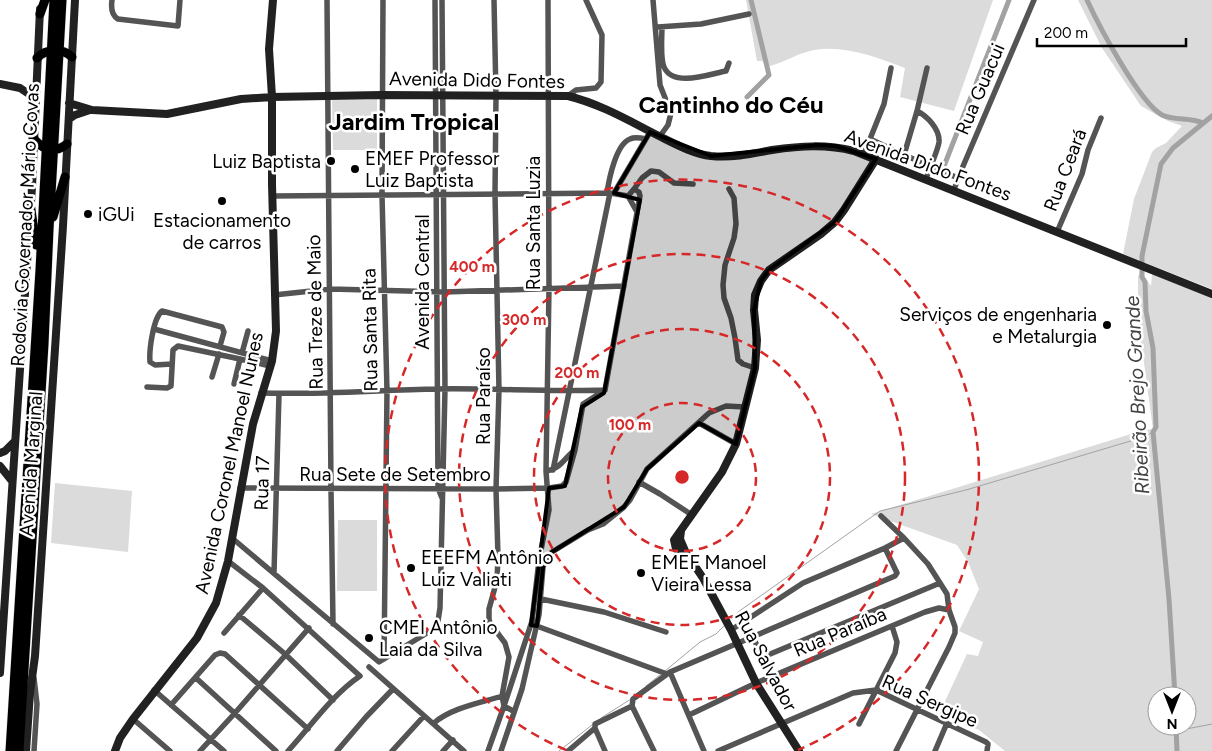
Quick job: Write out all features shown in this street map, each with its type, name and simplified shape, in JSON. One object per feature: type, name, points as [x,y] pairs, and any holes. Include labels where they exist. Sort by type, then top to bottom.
[{"type":"main road","points":[[40,14],[45,0]]},
{"type":"main road","name":"Rodovia Governador Mário Covas","points":[[54,0],[56,50]]},
{"type":"main road","name":"Rodovia Governador Mário Covas","points":[[10,751],[40,270],[56,50],[62,0]]},
{"type":"main road","points":[[37,58],[42,54],[56,50],[72,57]]},
{"type":"main road","points":[[33,138],[39,145],[49,149],[59,149],[67,144]]},
{"type":"main road","name":"Rodovia Governador Mário Covas","points":[[19,751],[44,344],[49,149]]},
{"type":"main road","points":[[48,229],[65,177]]},
{"type":"main road","points":[[30,203],[40,270]]},
{"type":"street","name":"Avenida Marginal","points":[[0,673],[41,0]]},
{"type":"street","name":"Avenida Marginal","points":[[26,751],[30,693],[34,671],[76,0]]},
{"type":"street","points":[[112,0],[112,13],[118,19],[178,26],[180,0]]},
{"type":"street","name":"Avenida Coronel Manoel Nunes","points":[[115,751],[120,738],[132,719],[202,630],[220,593],[228,561],[253,424],[271,363],[275,340],[272,97],[269,50],[273,0]]},
{"type":"street","name":"Rua Treze de Maio","points":[[328,0],[333,624]]},
{"type":"street","name":"Rua Santa Rita","points":[[381,660],[387,390],[382,195],[381,94],[383,0]]},
{"type":"street","name":"Avenida Central","points":[[435,0],[439,94]]},
{"type":"street","name":"Avenida Central","points":[[381,660],[432,630],[438,622],[440,608],[443,502],[438,389],[438,292],[439,94],[442,0]]},
{"type":"street","name":"Rua Paraíso","points":[[494,0],[499,390],[496,489],[498,569],[489,609],[489,619],[505,643],[509,656],[502,696],[504,706]]},
{"type":"street","name":"Rua Santa Luzia","points":[[539,596],[539,560],[549,510],[548,0]]},
{"type":"street","points":[[568,96],[576,90],[596,88],[600,82],[602,35],[586,0]]},
{"type":"street","points":[[653,0],[659,27],[663,66],[667,72],[678,78],[686,79],[726,71],[729,63]]},
{"type":"street","name":"Rua Guacui","points":[[954,190],[1034,0]]},
{"type":"street","points":[[659,27],[701,24],[749,14]]},
{"type":"street","points":[[659,27],[660,86],[670,113],[668,124],[660,136]]},
{"type":"street","points":[[864,154],[884,104],[891,68]]},
{"type":"street","points":[[904,156],[927,68]]},
{"type":"street","points":[[20,88],[36,82]]},
{"type":"street","points":[[0,84],[20,88],[35,98]]},
{"type":"street","name":"Avenida Dido Fontes","points":[[69,104],[92,110],[167,114],[241,99],[272,97],[381,94],[568,96],[595,105],[648,136],[660,136],[689,150],[711,156],[747,155],[818,145],[836,146],[864,154],[1212,294]]},
{"type":"street","name":"Avenida Dido Fontes","points":[[69,119],[79,113],[92,110]]},
{"type":"street","points":[[917,111],[924,114],[938,134],[939,142],[926,179]]},
{"type":"street","name":"Rua Ceará","points":[[1057,232],[1082,174],[1088,150],[1101,118]]},
{"type":"street","points":[[610,193],[648,136]]},
{"type":"street","points":[[549,471],[570,391],[592,287],[610,193],[613,166],[622,144],[629,139],[648,136]]},
{"type":"street","points":[[870,139],[904,156],[958,178]]},
{"type":"street","name":"Rua Salvador","points":[[798,751],[756,683],[731,630],[690,559],[676,549],[674,544],[676,538],[722,472],[736,444],[755,368],[757,340],[754,310],[755,295],[761,281],[769,270],[835,222],[876,159]]},
{"type":"street","points":[[628,196],[642,178],[651,171],[658,172],[674,183],[693,184]]},
{"type":"street","points":[[549,488],[562,486],[566,482],[575,450],[583,404],[604,390],[640,196],[639,192],[634,189]]},
{"type":"street","points":[[729,189],[734,198],[736,224],[734,238],[722,276],[724,298],[731,318],[738,360],[755,368]]},
{"type":"street","points":[[272,196],[610,193],[628,196]]},
{"type":"street","name":"Avenida Central","points":[[439,195],[445,292],[445,389],[441,488]]},
{"type":"street","points":[[628,196],[637,212]]},
{"type":"street","points":[[274,295],[330,289],[445,292],[624,286]]},
{"type":"street","points":[[172,364],[155,365],[150,362],[154,329],[157,318],[162,311],[210,323],[224,329],[220,346]]},
{"type":"street","points":[[154,329],[220,346],[241,356]]},
{"type":"street","points":[[234,384],[248,331]]},
{"type":"street","points":[[148,387],[170,387],[173,379],[173,350],[178,346],[271,363]]},
{"type":"street","points":[[212,377],[219,354]]},
{"type":"street","points":[[261,393],[331,393],[438,389],[604,390]]},
{"type":"street","name":"Rua 17","points":[[274,573],[279,394]]},
{"type":"street","points":[[501,751],[522,688],[543,567],[547,558],[552,552],[588,530],[603,524],[619,512],[630,500],[652,463],[699,423],[709,412],[726,406],[745,407]]},
{"type":"street","points":[[699,423],[736,444]]},
{"type":"street","points":[[0,453],[15,441]]},
{"type":"street","points":[[549,471],[558,468],[568,455],[575,450]]},
{"type":"street","points":[[0,466],[12,481]]},
{"type":"street","points":[[639,482],[692,515]]},
{"type":"street","name":"Rua Sete de Setembro","points":[[240,488],[549,488]]},
{"type":"street","points":[[881,516],[928,564],[947,594],[955,627],[955,633],[896,751]]},
{"type":"street","points":[[232,538],[333,624],[381,660]]},
{"type":"street","points":[[731,630],[803,584],[904,538]]},
{"type":"street","points":[[654,751],[632,706],[633,699],[666,672],[737,644],[896,576],[897,573],[884,548]]},
{"type":"street","points":[[228,561],[263,588],[309,628],[360,676],[333,700],[288,751]]},
{"type":"street","points":[[762,656],[940,583]]},
{"type":"street","points":[[224,633],[263,588]]},
{"type":"street","points":[[539,596],[604,612],[666,632]]},
{"type":"street","name":"Rua Paraíba","points":[[689,715],[756,683],[772,678],[892,626],[939,608],[950,610]]},
{"type":"street","points":[[239,614],[285,654],[333,700]]},
{"type":"street","points":[[534,626],[666,672],[689,715],[704,751]]},
{"type":"street","points":[[488,751],[534,626]]},
{"type":"street","points":[[859,724],[897,647],[892,626]]},
{"type":"street","points":[[200,751],[309,628]]},
{"type":"street","points":[[753,637],[772,678]]},
{"type":"street","points":[[171,705],[215,655],[220,653],[225,654],[308,729]]},
{"type":"street","points":[[369,667],[464,751]]},
{"type":"street","points":[[34,671],[37,704],[34,751]]},
{"type":"street","points":[[196,678],[276,751]]},
{"type":"street","points":[[337,751],[393,689]]},
{"type":"street","points":[[154,690],[224,751]]},
{"type":"street","name":"Rua Sergipe","points":[[718,751],[853,693],[876,690],[986,742],[988,749]]},
{"type":"street","points":[[434,723],[450,713],[502,696]]},
{"type":"street","points":[[504,706],[513,711]]},
{"type":"street","points":[[568,751],[595,728],[596,723],[632,706]]},
{"type":"street","points":[[392,751],[424,716]]},
{"type":"street","points":[[132,719],[170,751]]},
{"type":"street","points":[[936,751],[947,723]]},
{"type":"street","points":[[595,728],[605,751]]},
{"type":"street","points":[[443,751],[453,740]]},
{"type":"highlighted area","points":[[650,132],[711,156],[818,145],[836,146],[876,159],[835,222],[769,270],[761,281],[754,310],[755,368],[736,444],[699,423],[647,469],[624,507],[552,552],[543,567],[537,626],[531,625],[549,488],[565,486],[582,407],[604,393],[640,200],[614,193]]},
{"type":"shaded area","points":[[746,0],[993,0],[954,111],[900,97],[905,68],[860,53],[826,49],[808,51],[770,66],[762,61],[757,61]]},
{"type":"shaded area","points":[[1078,0],[1212,0],[1212,289],[1123,254],[1134,199],[1152,152],[1166,143],[1182,126],[1168,121],[1141,106],[1102,48]]},
{"type":"shaded area","points":[[377,98],[377,150],[333,150],[332,99]]},
{"type":"shaded area","points":[[1140,274],[1143,275],[1151,286],[1152,274],[1212,298],[1212,751],[1005,751],[979,730],[939,714],[967,654],[978,656],[983,642],[959,631],[979,589],[968,562],[957,545],[871,514],[1144,430],[1153,429],[1138,319],[1138,276]]},
{"type":"shaded area","points":[[55,483],[132,491],[128,552],[51,543]]},
{"type":"shaded area","points":[[338,520],[377,520],[377,591],[337,591]]},
{"type":"waterway","points":[[747,97],[769,75],[751,0]]},
{"type":"waterway","points":[[944,166],[1009,0]]},
{"type":"waterway","points":[[1087,0],[1131,80],[1153,107],[1167,117],[1203,123]]},
{"type":"waterway","name":"Ribeirão Brejo Grande","points":[[1174,686],[1169,599],[1153,432],[1156,427],[1153,348],[1146,311],[1145,282],[1142,277],[1142,256],[1161,164],[1173,148],[1212,116]]},
{"type":"waterway","points":[[731,619],[738,612],[880,511],[966,490],[1144,437],[1153,432]]},
{"type":"waterway","points":[[665,671],[700,642],[716,634],[725,625]]},
{"type":"waterway","points":[[646,686],[660,675]]},
{"type":"waterway","points":[[601,718],[631,699]]},
{"type":"waterway","points":[[1197,727],[1212,724]]},
{"type":"waterway","points":[[559,751],[592,725]]},
{"type":"waterway","name":"Ribeirão Brejo Grande","points":[[1176,736],[1177,751]]},
{"type":"place","name":"Luiz Baptista","points":[[331,161]]},
{"type":"place","name":"EMEF Professor Luiz Baptista","points":[[355,169]]},
{"type":"place","name":"Estacionamento de carros","points":[[222,201]]},
{"type":"place","name":"iGUi","points":[[88,214]]},
{"type":"place","name":"Serviços de engenharia e Metalurgia","points":[[1107,325]]},
{"type":"place","name":"EEEFM Antônio Luiz Valiati","points":[[411,568]]},
{"type":"place","name":"EMEF Manoel Vieira Lessa","points":[[641,573]]},
{"type":"place","name":"CMEI Antônio Laia da Silva","points":[[369,638]]},
{"type":"district","name":"Cantinho do Céu","points":[[731,104]]},
{"type":"district","name":"Jardim Tropical","points":[[414,121]]}]
